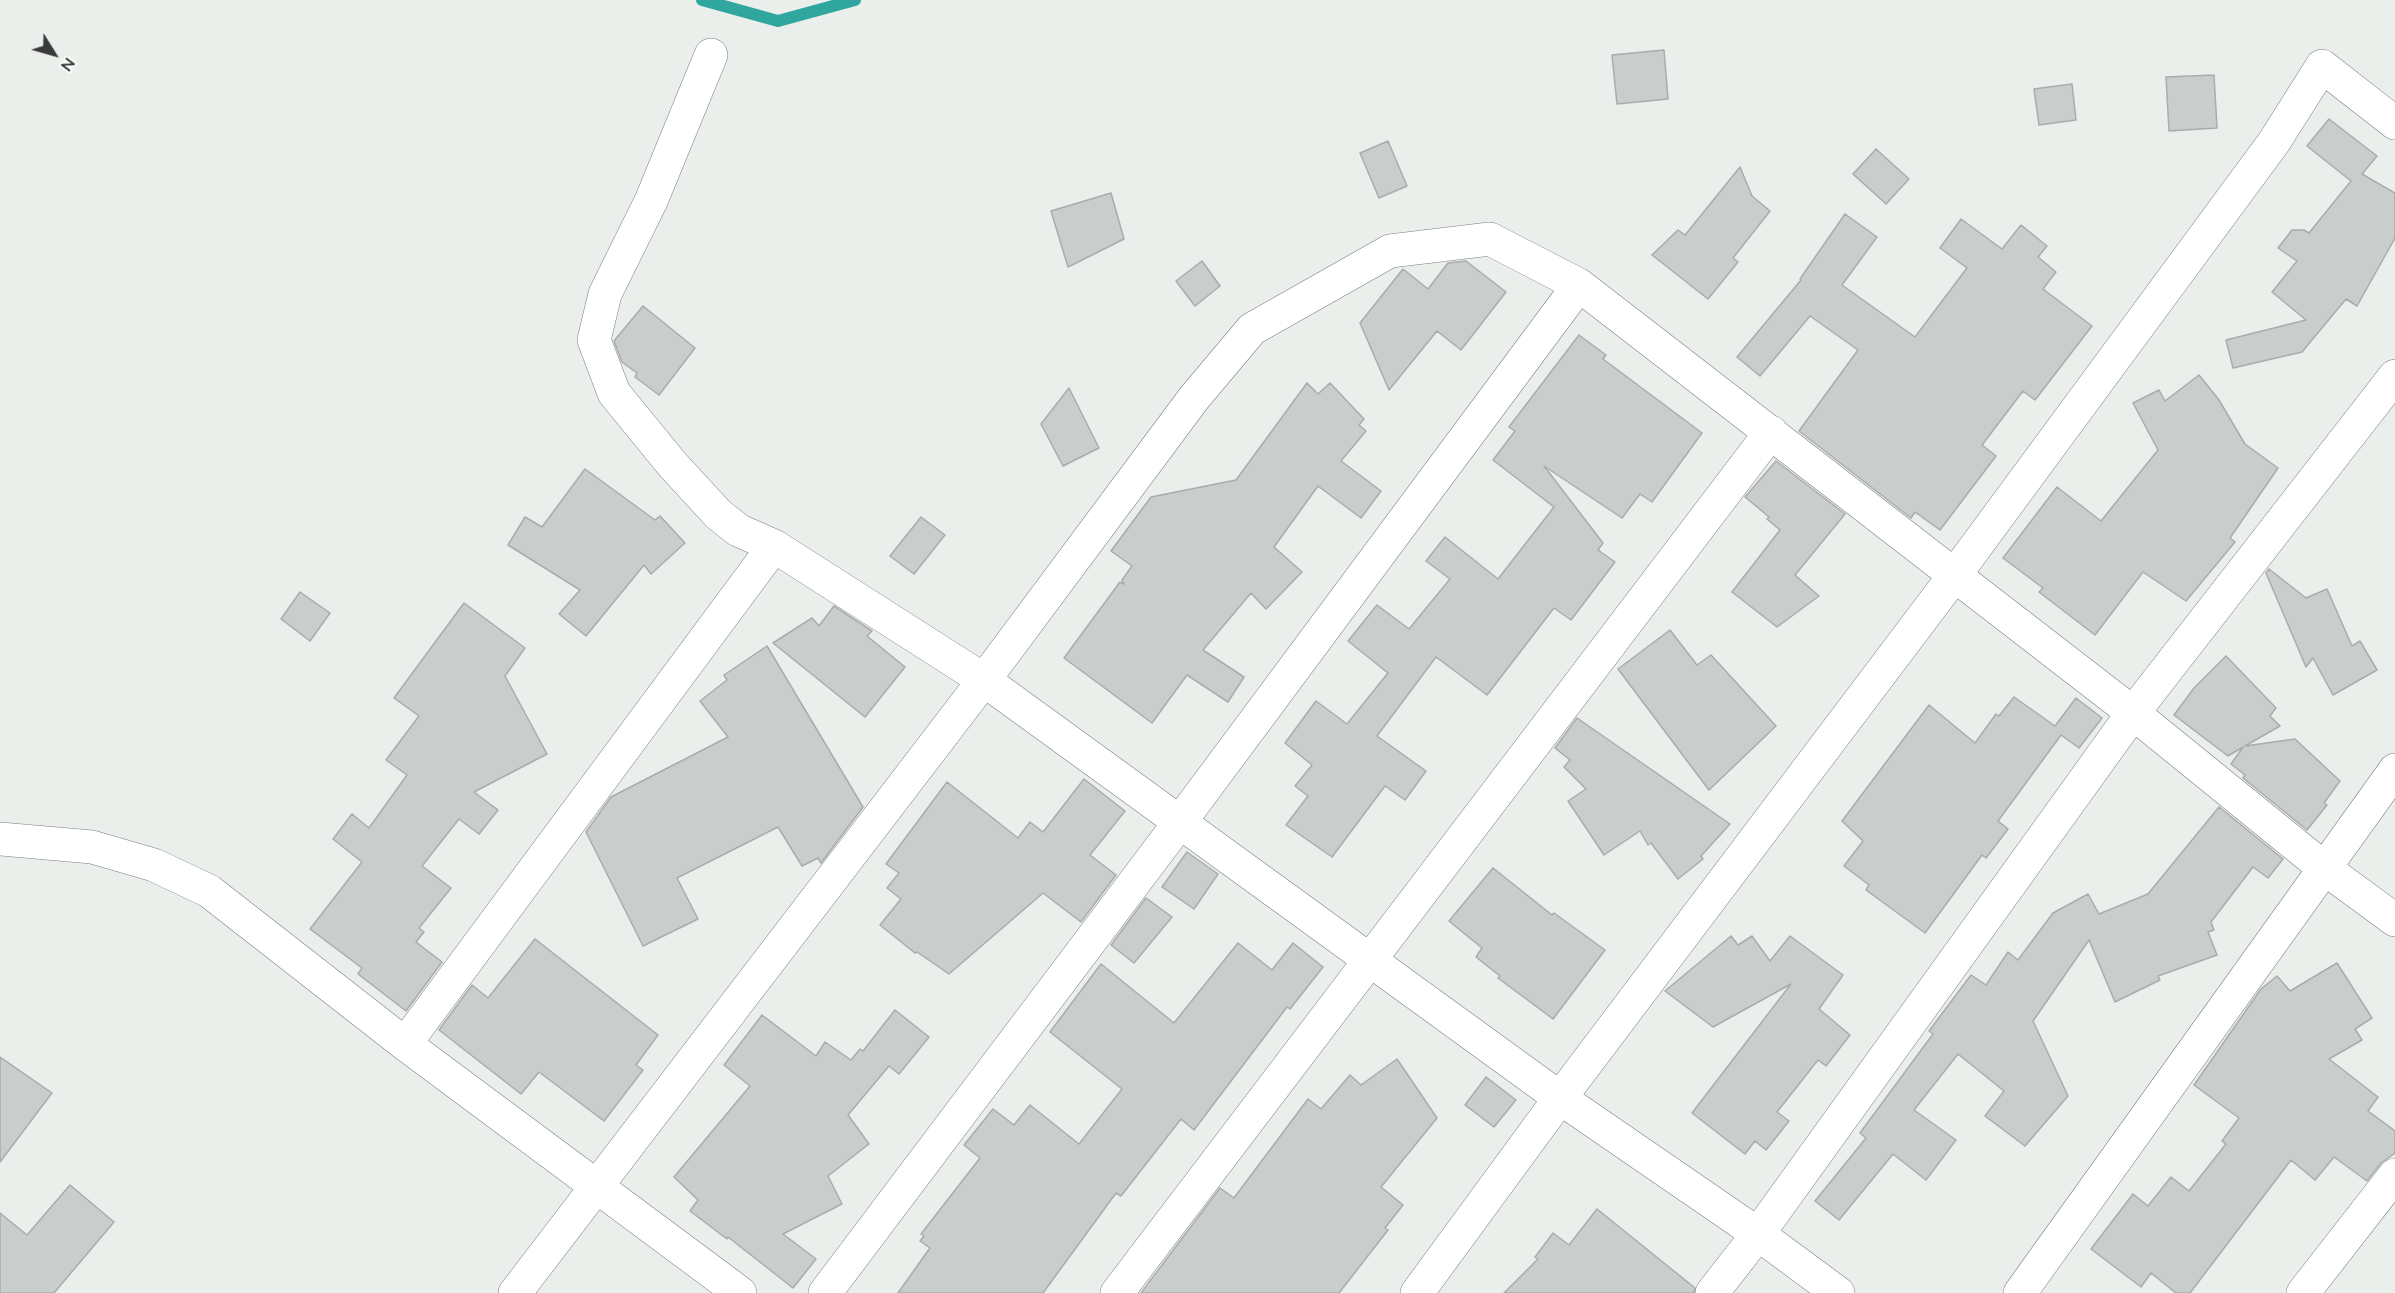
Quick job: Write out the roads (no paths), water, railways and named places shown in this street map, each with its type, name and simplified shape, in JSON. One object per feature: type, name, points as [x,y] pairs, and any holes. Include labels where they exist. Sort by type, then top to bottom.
[{"type":"street","points":[[711,56],[651,201],[605,294],[594,340],[614,393],[672,464],[718,514],[738,530],[774,546],[984,680],[1560,1098],[1758,1234],[1838,1293]]},
{"type":"street","points":[[1416,1293],[1560,1098],[1954,576],[2274,142],[2322,66],[2395,123]]},
{"type":"street","points":[[515,1293],[984,680],[1194,398],[1252,329],[1390,251],[1490,238],[1579,285],[2133,713],[2324,868],[2395,920]]},
{"type":"street","points":[[825,1293],[1180,822],[1579,285]]},
{"type":"street","points":[[1712,1293],[1758,1234],[2133,713],[2395,376]]},
{"type":"street","points":[[1117,1293],[1771,432]]},
{"type":"street","points":[[405,1044],[774,546]]},
{"type":"street","points":[[2020,1293],[2395,770]]},
{"type":"street","points":[[0,839],[92,847],[154,865],[209,891],[405,1044],[740,1293]]},
{"type":"street","points":[[2303,1293],[2395,1175]]},
{"type":"waterway","points":[[702,0],[778,21],[855,0]]}]
